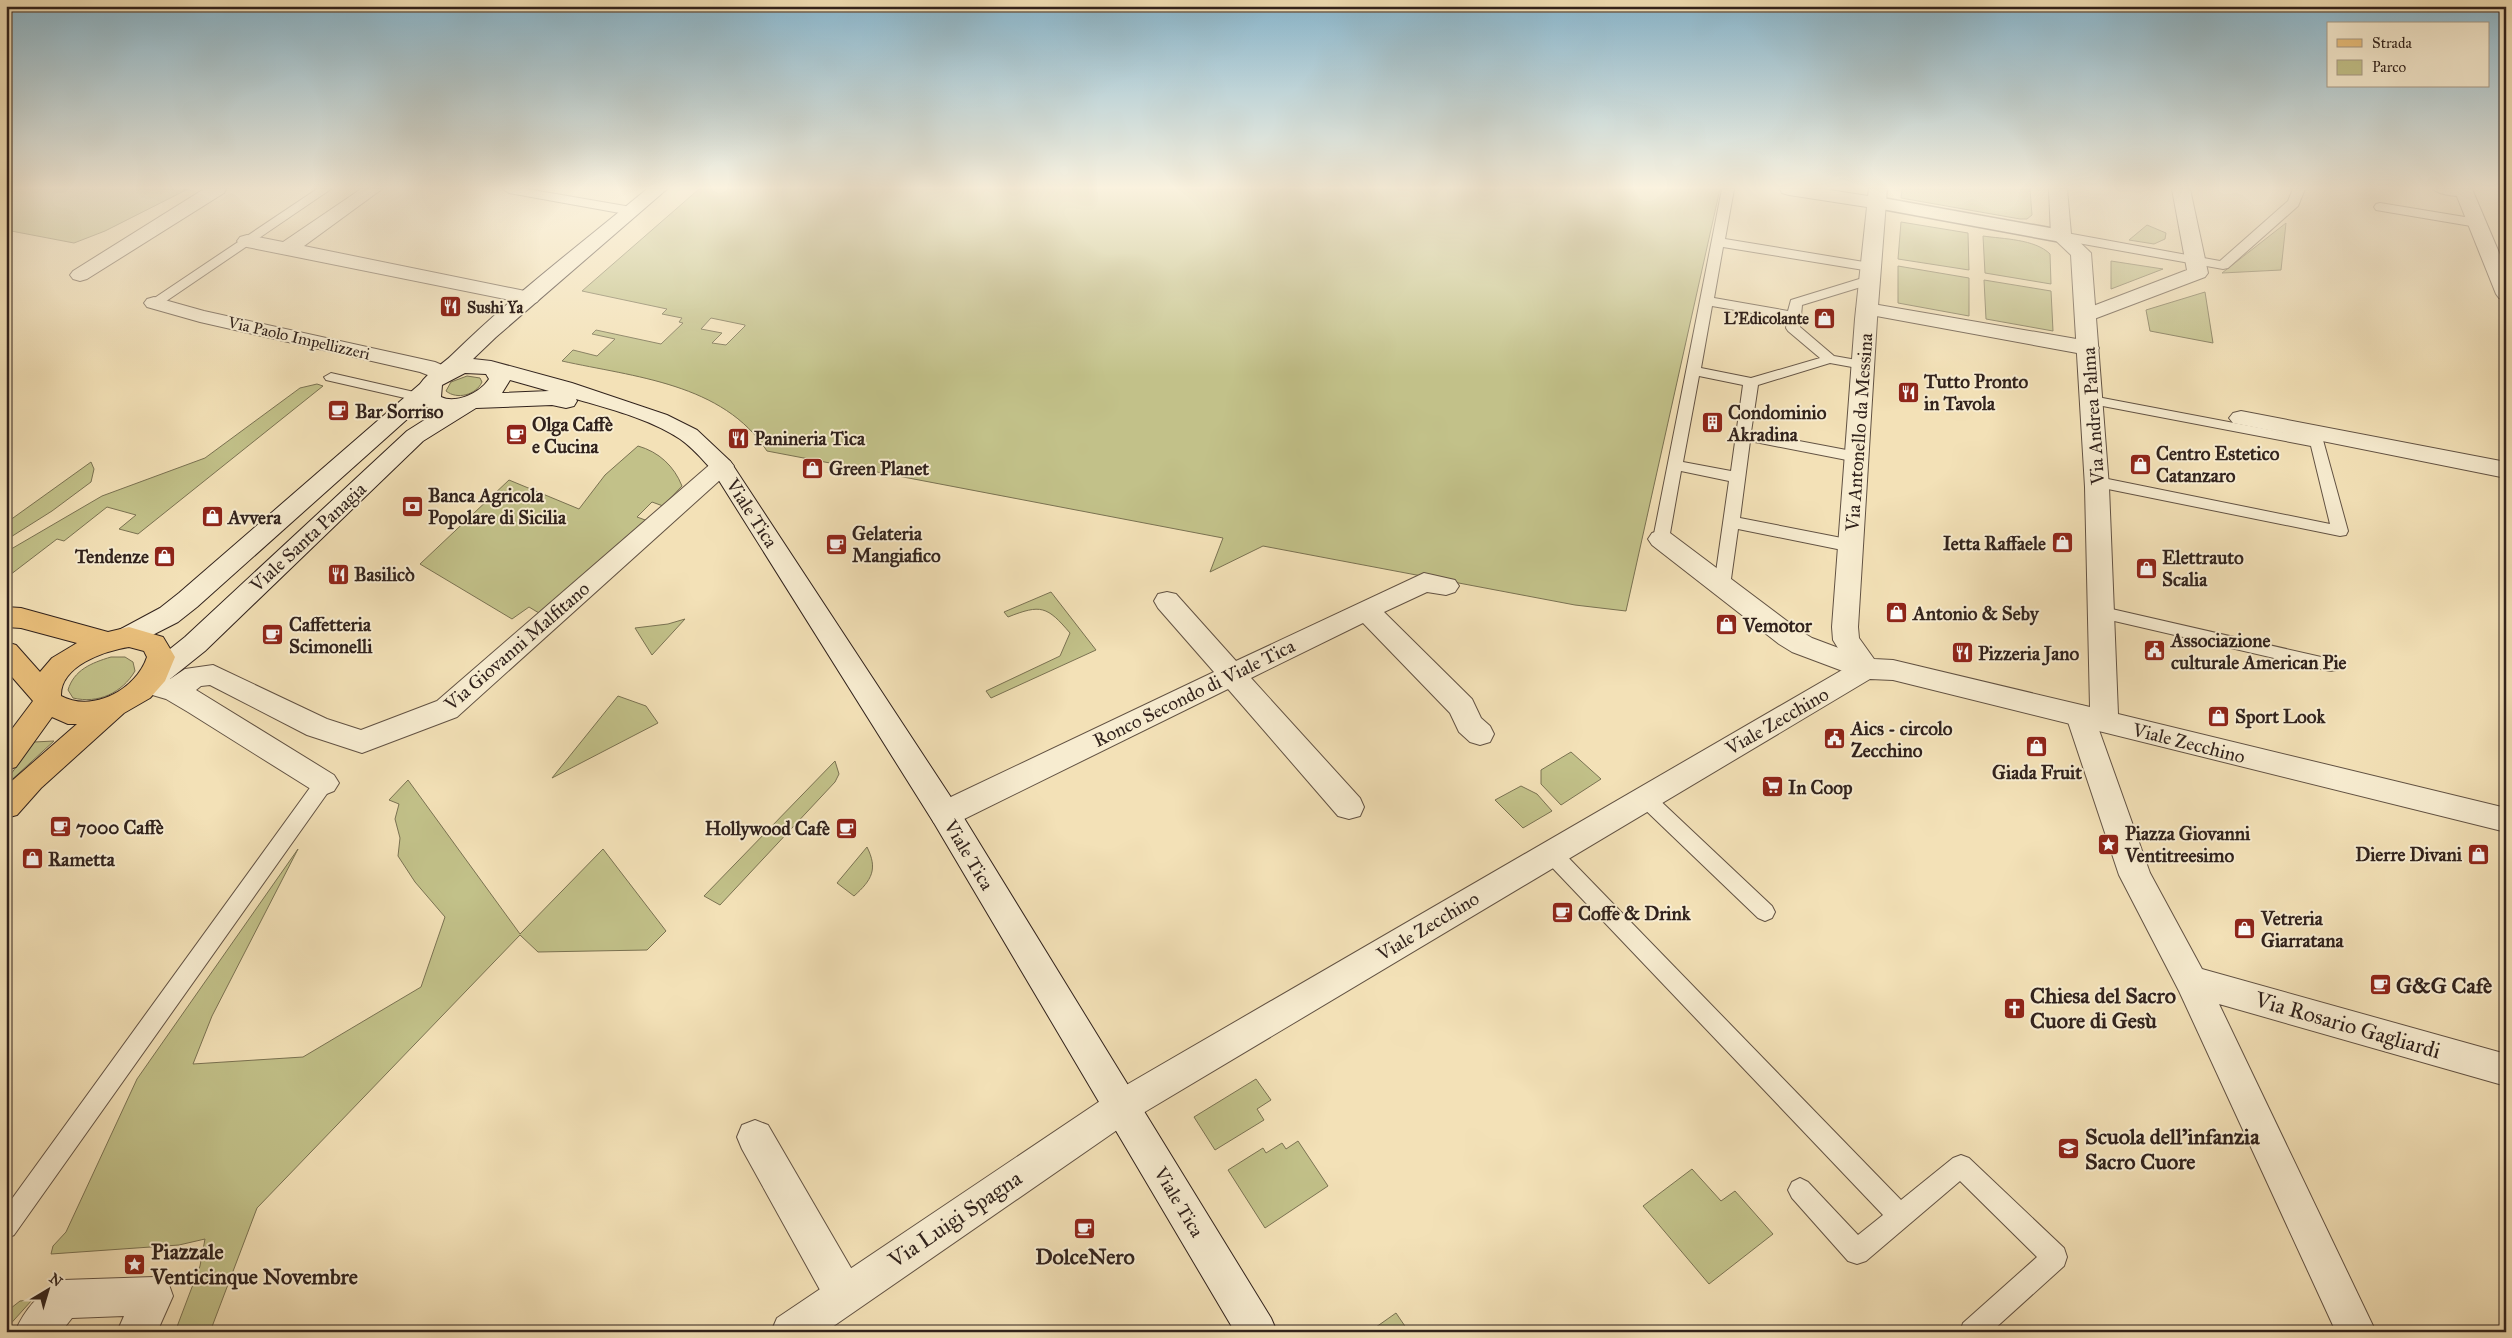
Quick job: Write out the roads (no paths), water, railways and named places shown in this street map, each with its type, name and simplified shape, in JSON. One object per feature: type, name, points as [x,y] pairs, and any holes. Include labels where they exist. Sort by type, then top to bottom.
[{"type":"main road","points":[[6,617],[21,618],[118,639],[152,642],[159,648],[162,656],[158,684],[120,703],[90,713],[76,714],[54,709],[6,652]]},
{"type":"main road","points":[[6,759],[46,699],[46,686],[62,665],[91,647],[118,639]]},
{"type":"main road","points":[[6,806],[31,780],[120,703]]},
{"type":"street","points":[[80,275],[118,251]]},
{"type":"street","points":[[299,251],[530,298]]},
{"type":"street","name":"Viale Santa Panagia","points":[[118,639],[169,615],[188,600],[435,383],[488,332],[584,251]]},
{"type":"street","points":[[494,369],[497,352],[507,336],[603,251]]},
{"type":"street","name":"Via Antonello da Messina","points":[[1866,669],[1846,640],[1863,365],[1872,251]]},
{"type":"street","name":"Via Andrea Palma","points":[[2079,251],[2081,253],[2087,315],[2098,482],[2102,613],[2092,719],[2135,875],[2191,981],[2356,1332]]},
{"type":"street","points":[[2087,315],[2198,273],[2193,251]]},
{"type":"street","points":[[2489,251],[2506,294]]},
{"type":"street","name":"Via Paolo Impellizzeri","points":[[154,303],[200,316],[426,368],[435,383]]},
{"type":"street","points":[[1867,309],[2088,348]]},
{"type":"street","points":[[472,366],[494,369],[563,388],[644,415],[552,398],[447,406],[433,402],[429,398],[435,383],[472,366]]},
{"type":"street","name":"Viale Santa Panagia","points":[[158,684],[195,644],[415,436],[486,396],[498,385],[500,379],[494,369]]},
{"type":"street","name":"Viale Tica","points":[[644,415],[677,427],[698,440],[722,466],[944,814],[1257,1332]]},
{"type":"street","points":[[2241,418],[2506,470]]},
{"type":"street","name":"Via Giovanni Malfitano","points":[[158,684],[196,676],[213,675],[317,727],[362,742],[447,710],[722,466]]},
{"type":"street","points":[[1661,539],[1789,637],[1802,645],[1866,669]]},
{"type":"street","name":"Ronco Secondo di Viale Tica","points":[[944,814],[1424,582],[1446,586]]},
{"type":"street","points":[[1167,601],[1349,807]]},
{"type":"street","points":[[1366,610],[1462,707],[1469,724],[1480,734]]},
{"type":"street","name":"Viale Zecchino","points":[[1121,1107],[1866,669],[1893,670],[2506,820]]},
{"type":"street","points":[[158,684],[198,704],[324,783]]},
{"type":"street","name":"Via Rosario Gagliardi","points":[[2191,981],[2506,1070]]},
{"type":"street","name":"Via Luigi Spagna","points":[[791,1332],[844,1294],[1121,1107]]},
{"type":"street","points":[[755,1137],[844,1294]]},
{"type":"street","points":[[35,1332],[63,1298],[154,1296],[137,1332]]},
{"type":"lane","points":[[154,303],[231,251]]},
{"type":"lane","points":[[1661,539],[1716,251]]},
{"type":"lane","points":[[1763,251],[1870,274]]},
{"type":"lane","points":[[2147,251],[2223,265],[2240,251]]},
{"type":"lane","points":[[1830,359],[1793,328],[1796,303],[1870,274]]},
{"type":"lane","points":[[1707,301],[1794,316]]},
{"type":"lane","points":[[1693,371],[1751,382],[1830,359],[1863,365]]},
{"type":"lane","points":[[331,377],[435,383]]},
{"type":"lane","points":[[1722,586],[1751,382]]},
{"type":"lane","points":[[2092,400],[2318,443],[2340,531],[2098,482]]},
{"type":"lane","points":[[1744,435],[1857,457]]},
{"type":"lane","points":[[1675,465],[1738,478]]},
{"type":"lane","points":[[1731,522],[1852,546]]},
{"type":"lane","points":[[2102,613],[2330,665]]},
{"type":"lane","points":[[6,1227],[324,783]]},
{"type":"lane","points":[[1645,798],[1765,912]]},
{"type":"lane","points":[[1551,853],[1900,1216]]},
{"type":"lane","points":[[1800,1190],[1856,1252],[1962,1166],[2055,1257],[1972,1332]]},
{"type":"place","name":"Sushi Ya","points":[[451,307]]},
{"type":"place","name":"L'Edicolante","points":[[1825,318]]},
{"type":"place","name":"Tutto Pronto in Tavola","points":[[1908,392]]},
{"type":"place","name":"Bar Sorriso","points":[[339,411]]},
{"type":"place","name":"Condominio Akradina","points":[[1712,423]]},
{"type":"place","name":"Olga Caffè e Cucina","points":[[516,435]]},
{"type":"place","name":"Panineria Tica","points":[[738,438]]},
{"type":"place","name":"Centro Estetico Catanzaro","points":[[2140,464]]},
{"type":"place","name":"Green Planet","points":[[813,468]]},
{"type":"place","name":"Banca Agricola Popolare di Sicilia","points":[[412,506]]},
{"type":"place","name":"Avvera","points":[[212,517]]},
{"type":"place","name":"Ietta Raffaele","points":[[2062,543]]},
{"type":"place","name":"Gelateria Mangiafico","points":[[836,544]]},
{"type":"place","name":"Tendenze","points":[[165,556]]},
{"type":"place","name":"Elettrauto Scalia","points":[[2146,568]]},
{"type":"place","name":"Basilicò","points":[[338,574]]},
{"type":"place","name":"Antonio & Seby","points":[[1897,613]]},
{"type":"place","name":"Vemotor","points":[[1727,625]]},
{"type":"place","name":"Caffetteria Scimonelli","points":[[273,635]]},
{"type":"place","name":"Associazione culturale American Pie","points":[[2155,651]]},
{"type":"place","name":"Pizzeria Jano","points":[[1962,653]]},
{"type":"place","name":"Sport Look","points":[[2219,716]]},
{"type":"place","name":"Aics - circolo Zecchino","points":[[1835,739]]},
{"type":"place","name":"Giada Fruit","points":[[2037,746]]},
{"type":"place","name":"In Coop","points":[[1772,787]]},
{"type":"place","name":"7000 Caffè","points":[[60,827]]},
{"type":"place","name":"Hollywood Cafè","points":[[846,828]]},
{"type":"place","name":"Piazza Giovanni Ventitreesimo","points":[[2109,844]]},
{"type":"place","name":"Dierre Divani","points":[[2478,854]]},
{"type":"place","name":"Rametta","points":[[32,859]]},
{"type":"place","name":"Coffe & Drink","points":[[1562,913]]},
{"type":"place","name":"Vetreria Giarratana","points":[[2245,929]]},
{"type":"place","name":"G&G Cafè","points":[[2380,985]]},
{"type":"place","name":"Chiesa del Sacro Cuore di Gesù","points":[[2014,1008]]},
{"type":"place","name":"Scuola dell'infanzia Sacro Cuore","points":[[2069,1149]]},
{"type":"place","name":"DolceNero","points":[[1085,1228]]},
{"type":"place","name":"Piazzale Venticinque Novembre","points":[[135,1264]]}]
